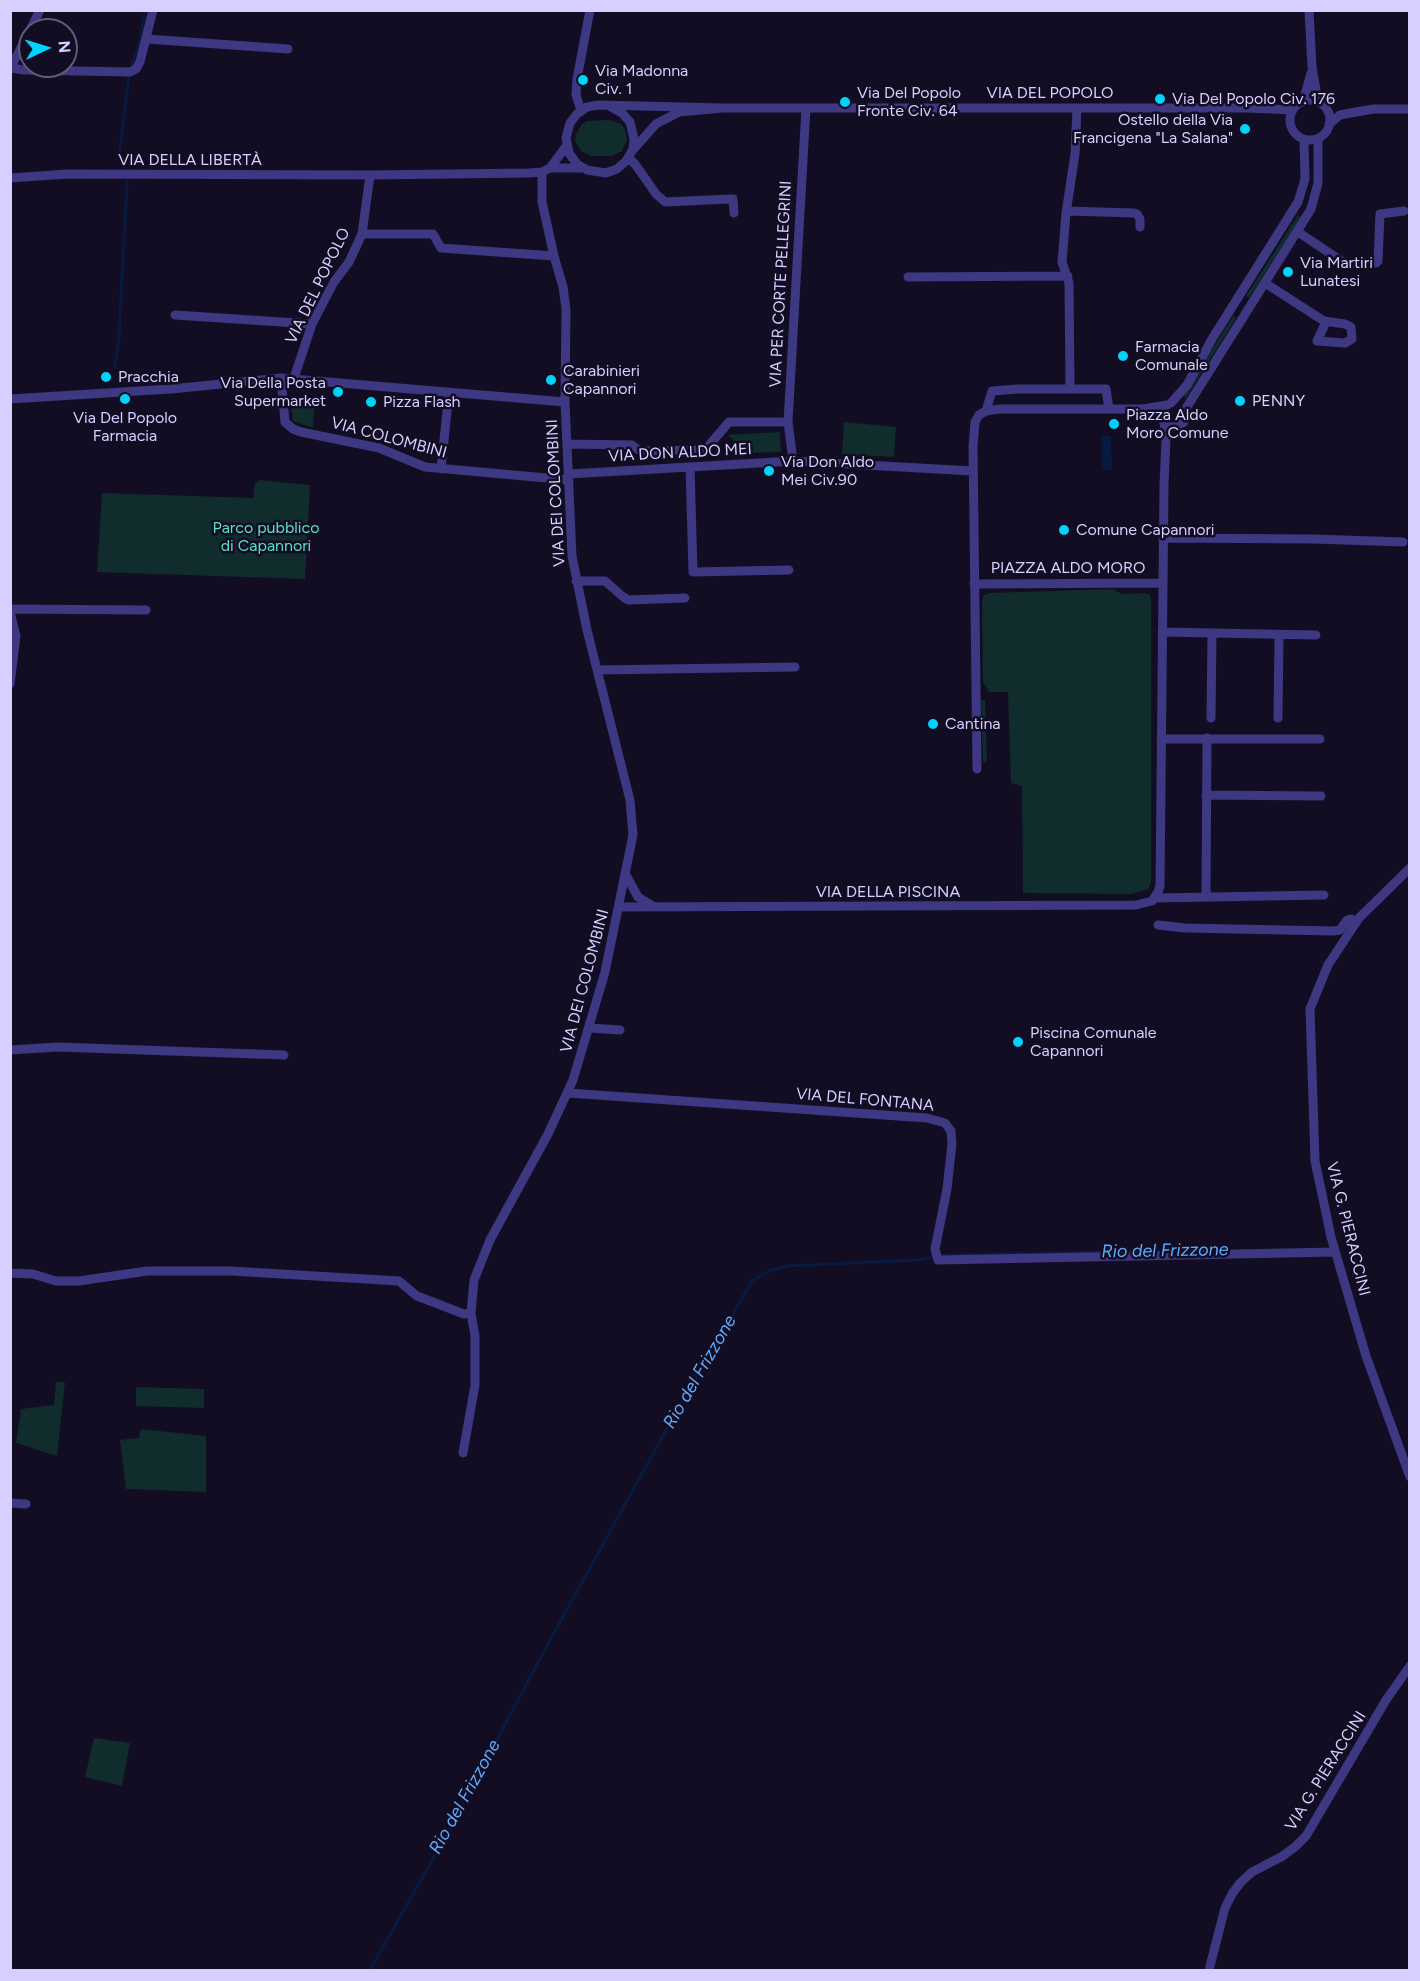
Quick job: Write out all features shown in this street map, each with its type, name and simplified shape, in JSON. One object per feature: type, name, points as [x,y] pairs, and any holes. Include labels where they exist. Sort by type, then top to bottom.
[{"type":"street","points":[[18,55],[11,69],[130,72],[136,69],[140,62],[153,10]]},
{"type":"street","points":[[584,168],[573,158],[566,138],[570,123],[581,111],[576,95],[577,79],[590,10]]},
{"type":"street","points":[[1309,10],[1312,67],[1318,102],[1328,112],[1329,124]]},
{"type":"street","points":[[147,39],[288,49]]},
{"type":"street","points":[[1290,125],[1293,110],[1303,102],[1312,67]]},
{"type":"street","points":[[1303,102],[1318,102]]},
{"type":"street","name":"VIA DEL POPOLO","points":[[581,111],[598,105],[723,108],[1269,108],[1293,110]]},
{"type":"street","points":[[610,106],[622,113],[630,122],[634,140],[630,154],[656,194],[665,202],[733,199],[734,213]]},
{"type":"street","points":[[1328,112],[1356,107],[1410,109]]},
{"type":"street","name":"VIA DEL POPOLO","points":[[584,168],[599,173],[617,169],[656,124],[679,112],[723,108]]},
{"type":"street","name":"VIA PER CORTE PELLEGRINI","points":[[793,461],[788,422],[806,108]]},
{"type":"street","points":[[1070,388],[1068,276],[1062,262],[1075,154],[1077,108]]},
{"type":"street","points":[[1269,108],[1284,117],[1295,134],[1304,140],[1318,139],[1325,133],[1329,124],[1340,115],[1374,109]]},
{"type":"street","points":[[1185,410],[1311,209],[1318,183],[1318,139]]},
{"type":"street","points":[[1304,140],[1305,179],[1298,202],[1212,339],[1186,385],[1162,411],[1166,450],[1160,886],[1155,898],[1324,895]]},
{"type":"street","points":[[546,170],[567,145]]},
{"type":"street","points":[[370,175],[584,168]]},
{"type":"street","name":"VIA DEI COLOMBINI","points":[[463,1453],[475,1385],[475,1336],[471,1312],[472,1293],[478,1266],[568,1094],[605,972],[633,835],[633,816],[576,581],[572,556],[566,402],[566,309],[563,287],[542,202],[546,170]]},
{"type":"street","name":"VIA DELLA LIBERTÀ","points":[[10,178],[67,174],[370,175]]},
{"type":"street","name":"VIA DEL POPOLO","points":[[294,378],[312,324],[334,282],[349,262],[362,234],[370,175]]},
{"type":"street","points":[[1298,202],[1311,209]]},
{"type":"street","points":[[1067,211],[1134,213],[1140,219],[1140,227]]},
{"type":"street","points":[[1298,232],[1346,264],[1376,263],[1378,261],[1380,214],[1404,211]]},
{"type":"street","points":[[362,234],[433,234],[441,248],[554,256]]},
{"type":"street","points":[[908,277],[1068,276]]},
{"type":"street","points":[[1265,283],[1326,322]]},
{"type":"street","points":[[175,315],[312,324]]},
{"type":"street","name":"VIA COLOMBINI","points":[[281,378],[285,422],[292,429],[357,442],[379,448],[413,463],[441,469],[569,477]]},
{"type":"street","points":[[10,399],[294,378],[566,402]]},
{"type":"street","name":"PIAZZA ALDO MORO","points":[[977,769],[973,471],[975,422],[986,411],[992,391],[997,390],[1106,389],[1109,409]]},
{"type":"street","points":[[441,469],[448,392]]},
{"type":"street","points":[[986,411],[1000,409],[1143,409],[1179,404],[1185,410],[1186,418],[1168,441],[1166,450]]},
{"type":"street","points":[[1143,409],[1151,411],[1170,427],[1178,426]]},
{"type":"street","points":[[568,444],[632,445],[640,451],[705,450],[729,422],[788,422]]},
{"type":"street","name":"VIA DON ALDO MEI","points":[[569,477],[793,461],[973,471]]},
{"type":"street","points":[[690,467],[693,572],[789,570]]},
{"type":"street","points":[[1163,538],[1403,542]]},
{"type":"street","points":[[576,581],[606,581],[628,600],[686,598]]},
{"type":"street","name":"PIAZZA ALDO MORO","points":[[974,584],[1163,583]]},
{"type":"street","points":[[10,684],[16,636],[10,611],[146,610]]},
{"type":"street","points":[[1162,632],[1316,635]]},
{"type":"street","points":[[1211,718],[1212,634]]},
{"type":"street","points":[[1278,718],[1279,634]]},
{"type":"street","points":[[597,670],[795,667]]},
{"type":"street","points":[[1206,896],[1207,738]]},
{"type":"street","points":[[1161,739],[1320,740]]},
{"type":"street","points":[[1206,795],[1321,796]]},
{"type":"street","name":"VIA G. PIERACCINI","points":[[1410,868],[1356,923],[1328,965],[1310,1009],[1315,1161],[1335,1252],[1366,1356],[1410,1477]]},
{"type":"street","points":[[626,875],[638,897],[649,905],[664,908]]},
{"type":"street","name":"VIA DELLA PISCINA","points":[[620,907],[1136,905],[1155,898]]},
{"type":"street","points":[[1158,925],[1185,928],[1333,931],[1340,930],[1347,920],[1351,919],[1356,923]]},
{"type":"street","points":[[589,1028],[620,1030]]},
{"type":"street","points":[[10,1050],[58,1047],[284,1055]]},
{"type":"street","name":"VIA DEL FONTANA","points":[[568,1094],[927,1118],[945,1123],[951,1131],[952,1144],[937,1255],[949,1260],[1335,1252]]},
{"type":"street","points":[[10,1273],[33,1274],[56,1281],[79,1281],[147,1270],[231,1271],[399,1281],[417,1296],[464,1314],[471,1312]]},
{"type":"street","points":[[10,1503],[26,1504]]},
{"type":"street","name":"VIA G. PIERACCINI","points":[[1209,1971],[1225,1908],[1232,1893],[1252,1872],[1281,1857],[1306,1836],[1386,1700],[1410,1666]]},
{"type":"green space","points":[[609,120],[621,124],[625,129],[627,140],[622,151],[612,156],[591,156],[581,151],[575,141],[582,124],[587,121]]},
{"type":"green space","points":[[1298,215],[1301,217],[1249,298],[1246,296]]},
{"type":"green space","points":[[1233,316],[1236,318],[1186,398],[1183,396]]},
{"type":"green space","points":[[290,396],[315,398],[313,428],[293,421]]},
{"type":"green space","points":[[844,422],[896,427],[894,457],[842,454]]},
{"type":"green space","points":[[780,432],[781,452],[747,453],[728,435]]},
{"type":"green space","name":"Parco pubblico di Capannori","points":[[259,480],[310,485],[305,579],[97,572],[102,493],[253,498],[255,483]]},
{"type":"green space","points":[[1112,589],[1122,594],[1145,593],[1150,595],[1151,599],[1151,883],[1148,889],[1132,894],[1023,893],[1022,786],[1011,783],[1008,692],[989,692],[983,682],[982,600],[984,595],[989,593]]},
{"type":"green space","points":[[981,700],[985,700],[987,762],[983,762]]},
{"type":"green space","points":[[56,1382],[65,1382],[57,1456],[16,1443],[21,1409],[54,1405]]},
{"type":"green space","points":[[136,1387],[204,1389],[204,1408],[136,1406]]},
{"type":"green space","points":[[141,1429],[206,1436],[206,1492],[126,1489],[120,1440],[139,1438]]},
{"type":"green space","points":[[94,1738],[130,1743],[122,1786],[85,1777]]},
{"type":"water","points":[[1102,436],[1111,436],[1112,470],[1102,470]]},
{"type":"waterway","points":[[131,68],[141,38],[145,10]]},
{"type":"waterway","points":[[125,168],[119,157],[129,76]]},
{"type":"waterway","points":[[115,367],[119,337],[127,182]]},
{"type":"waterway","name":"Rio del Frizzone","points":[[370,1970],[679,1407],[752,1281],[769,1271],[789,1266],[916,1260],[945,1255],[1190,1250]]},
{"type":"place","name":"Via Madonna Civ. 1","points":[[583,80]]},
{"type":"place","name":"Via Del Popolo Civ. 176","points":[[1160,99]]},
{"type":"place","name":"Via Del Popolo Fronte Civ. 64","points":[[845,102]]},
{"type":"place","name":"Ostello della Via Francigena \"La Salana\"","points":[[1245,129]]},
{"type":"place","name":"Via Martiri Lunatesi","points":[[1288,272]]},
{"type":"place","name":"Farmacia Comunale","points":[[1123,356]]},
{"type":"place","name":"Pracchia","points":[[106,377]]},
{"type":"place","name":"Carabinieri Capannori","points":[[551,380]]},
{"type":"place","name":"Via Della Posta Supermarket","points":[[338,392]]},
{"type":"place","name":"Via Del Popolo Farmacia","points":[[125,399]]},
{"type":"place","name":"PENNY","points":[[1240,401]]},
{"type":"place","name":"Pizza Flash","points":[[371,402]]},
{"type":"place","name":"Piazza Aldo Moro Comune","points":[[1114,424]]},
{"type":"place","name":"Via Don Aldo Mei Civ.90","points":[[769,471]]},
{"type":"place","name":"Comune Capannori","points":[[1064,530]]},
{"type":"place","name":"Cantina","points":[[933,724]]},
{"type":"place","name":"Piscina Comunale Capannori","points":[[1018,1042]]}]
